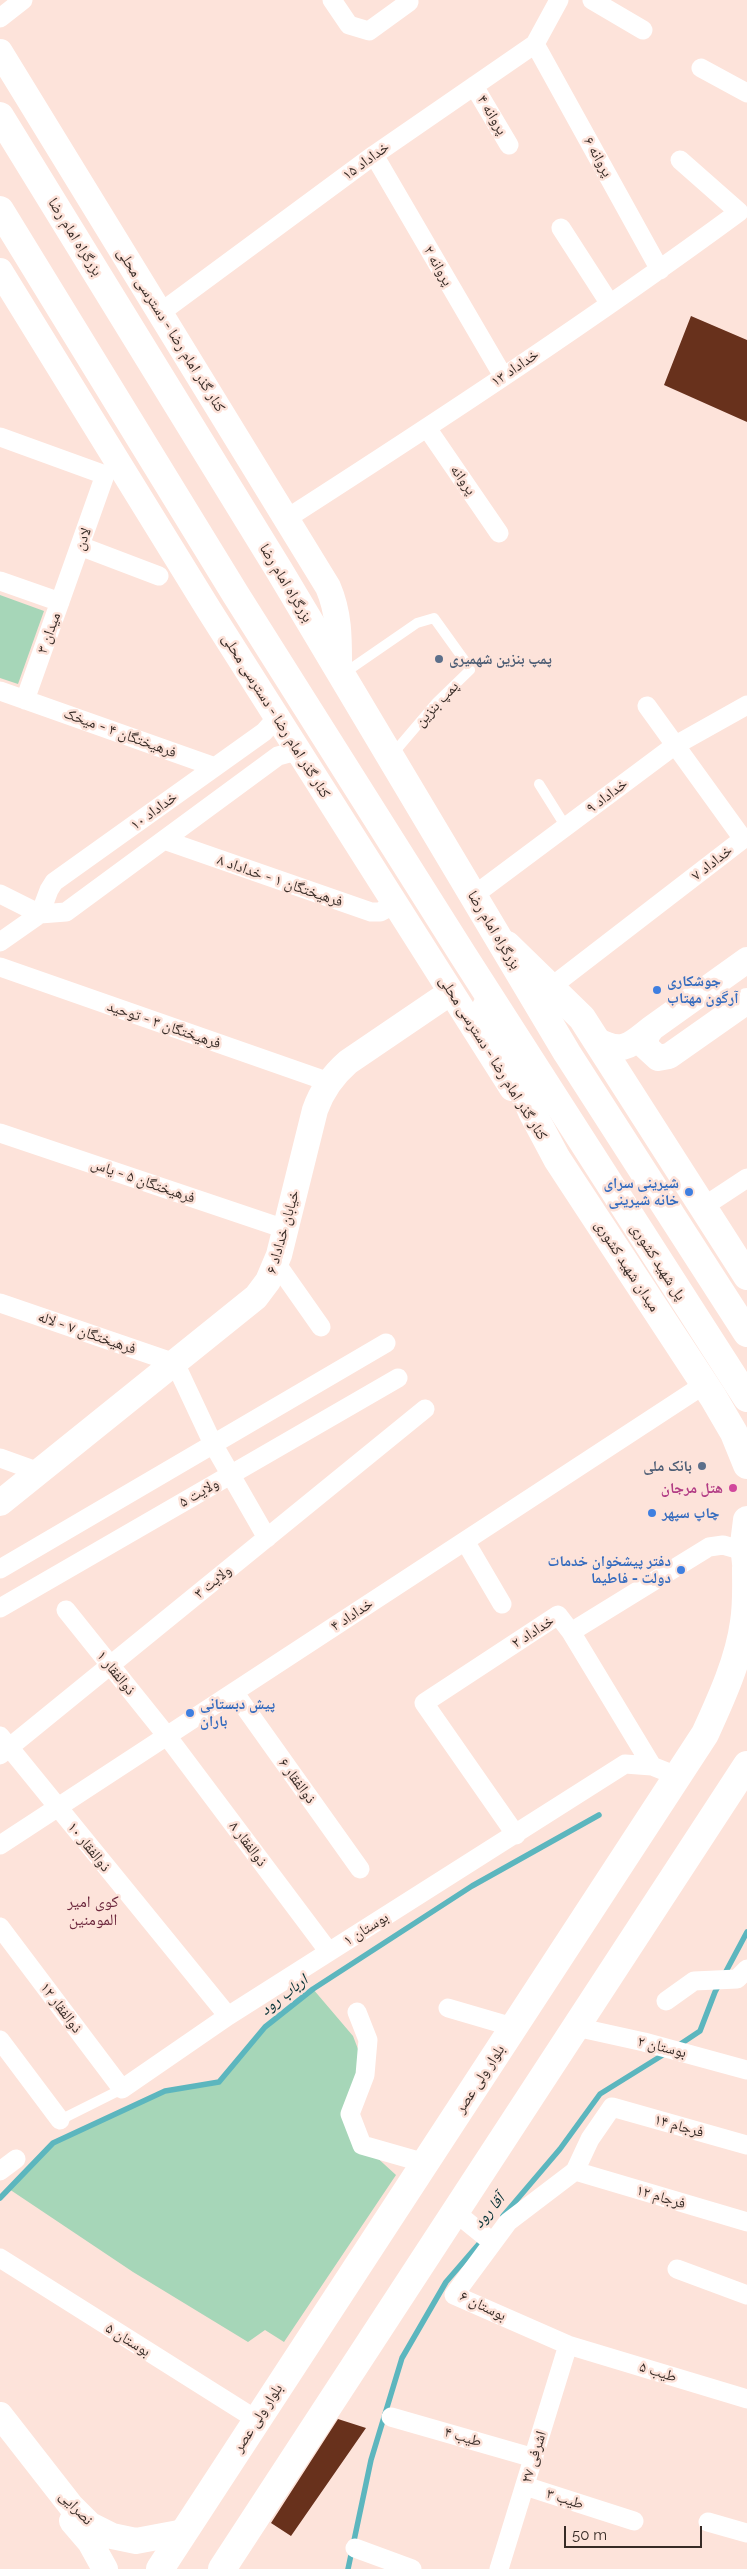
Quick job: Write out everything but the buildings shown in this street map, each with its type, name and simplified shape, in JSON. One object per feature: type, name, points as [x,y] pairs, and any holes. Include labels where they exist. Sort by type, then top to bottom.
[{"type":"main road","name":"کنار گذر امام رضا - دسترسی محلی","points":[[0,52],[332,596],[339,624],[340,673]]},
{"type":"main road","points":[[1,117],[83,188]]},
{"type":"main road","name":"بزرگراه امام رضا","points":[[1,117],[340,673],[567,1053],[747,1333]]},
{"type":"main road","points":[[0,210],[236,595],[463,955]]},
{"type":"main road","name":"کنار گذر امام رضا - دسترسی محلی","points":[[0,271],[196,590],[557,1159]]},
{"type":"main road","points":[[196,590],[239,631],[321,757],[386,833]]},
{"type":"main road","points":[[497,936],[582,1018],[747,1276]]},
{"type":"main road","name":"پل شهید کشوری","points":[[463,955],[537,1074],[747,1398]]},
{"type":"main road","name":"میدان شهید کشوری","points":[[463,955],[532,1112],[557,1159],[705,1384],[738,1428],[747,1465]]},
{"type":"main road","points":[[596,1040],[616,1049],[622,1048],[747,960]]},
{"type":"main road","name":"خیابان خداداد ۶","points":[[0,1503],[248,1305],[263,1288],[276,1263],[315,1110],[329,1082],[348,1062],[451,992]]},
{"type":"main road","points":[[652,1028],[646,1036],[646,1047],[653,1056],[664,1058],[747,1001]]},
{"type":"main road","points":[[746,1564],[747,1520]]},
{"type":"main road","name":"بلوار ولی عصر","points":[[160,2569],[705,1734],[733,1663],[743,1629],[746,1604],[746,1564]]},
{"type":"main road","points":[[705,1734],[747,1673]]},
{"type":"main road","points":[[222,2569],[747,1765]]},
{"type":"main road","name":"نصرایی","points":[[0,2415],[71,2506],[90,2525],[112,2536],[136,2541],[184,2532]]},
{"type":"main road","points":[[0,2432],[90,2542],[103,2565]]},
{"type":"main road","points":[[103,2565],[101,2544],[112,2536]]},
{"type":"street","points":[[0,18],[23,0]]},
{"type":"street","points":[[332,0],[349,25],[369,31],[409,2]]},
{"type":"street","name":"خداداد ۱۵","points":[[160,313],[374,154],[535,44],[559,0]]},
{"type":"street","points":[[592,0],[642,30]]},
{"type":"street","name":"پروانه ۶","points":[[535,44],[660,270]]},
{"type":"street","points":[[702,68],[747,93]]},
{"type":"street","name":"پروانه ۴","points":[[474,86],[509,145]]},
{"type":"street","name":"پروانه ۲","points":[[374,154],[503,376]]},
{"type":"street","name":"خداداد ۱۳","points":[[286,519],[427,428],[610,304],[739,212],[680,160]]},
{"type":"street","points":[[561,228],[610,304]]},
{"type":"street","name":"پروانه","points":[[427,428],[499,533]]},
{"type":"street","name":"لادن","points":[[0,437],[105,475],[60,602]]},
{"type":"street","points":[[80,546],[159,576]]},
{"type":"street","name":"میدان ۳","points":[[0,581],[60,602],[25,700]]},
{"type":"street","points":[[0,691],[25,700]]},
{"type":"street","name":"فرهیختگان ۴ - میخک","points":[[25,700],[215,767]]},
{"type":"street","name":"خداداد ۷","points":[[551,987],[743,839],[674,746],[647,706]]},
{"type":"street","name":"خداداد ۹","points":[[473,896],[674,746],[747,706]]},
{"type":"street","name":"خداداد ۱۰","points":[[274,713],[269,729],[54,882],[40,914],[66,912],[278,756],[289,753],[301,755]]},
{"type":"street","name":"فرهیختگان ۱ - خداداد ۸","points":[[164,840],[371,912],[384,911],[395,904]]},
{"type":"street","points":[[0,894],[40,914],[0,942]]},
{"type":"street","name":"فرهیختگان ۳ - توحید","points":[[0,968],[329,1082]]},
{"type":"street","name":"فرهیختگان ۵ - یاس","points":[[0,1133],[286,1229]]},
{"type":"street","points":[[703,1207],[747,1178]]},
{"type":"street","points":[[276,1263],[321,1327]]},
{"type":"street","name":"فرهیختگان ۷ - لاله","points":[[0,1303],[175,1363]]},
{"type":"street","points":[[0,1569],[386,1343]]},
{"type":"street","points":[[175,1363],[213,1444],[267,1538]]},
{"type":"street","name":"ولایت ۵","points":[[0,1608],[398,1378]]},
{"type":"street","name":"خداداد ۴","points":[[0,1845],[705,1384]]},
{"type":"street","name":"ولایت ۳","points":[[3,1746],[109,1666],[425,1409]]},
{"type":"street","points":[[0,1458],[39,1472]]},
{"type":"street","points":[[465,1541],[502,1604]]},
{"type":"street","name":"خداداد ۲","points":[[516,1835],[424,1703],[558,1615],[571,1632],[709,1547],[723,1545],[746,1564]]},
{"type":"street","name":"ذوالفقار ۱","points":[[66,1610],[167,1736]]},
{"type":"street","points":[[571,1632],[652,1766]]},
{"type":"street","name":"ذوالفقار ۶","points":[[234,1692],[360,1869]]},
{"type":"street","name":"ذوالفقار ۸","points":[[167,1736],[329,1952]]},
{"type":"street","name":"ذوالفقار ۱۰","points":[[3,1746],[57,1808],[228,2016]]},
{"type":"street","name":"بوستان ۱","points":[[122,2089],[228,2016],[516,1835],[624,1764],[652,1766],[678,1776]]},
{"type":"street","name":"ذوالفقار ۱۲","points":[[0,1926],[122,2089]]},
{"type":"street","points":[[666,2001],[694,1982],[742,1974]]},
{"type":"street","points":[[448,2008],[514,2027]]},
{"type":"street","points":[[357,2012],[368,2040],[366,2075],[350,2114],[362,2144],[425,2163]]},
{"type":"street","name":"بوستان ۲","points":[[576,2027],[644,2042],[747,2070]]},
{"type":"street","points":[[0,2040],[60,2120]]},
{"type":"street","name":"فرجام ۱۴","points":[[575,2171],[590,2139],[612,2107],[747,2145]]},
{"type":"street","points":[[0,2171],[16,2159]]},
{"type":"street","points":[[455,2212],[486,2238],[575,2171]]},
{"type":"street","name":"فرجام ۱۲","points":[[575,2171],[747,2222]]},
{"type":"street","name":"بوستان ۶","points":[[486,2238],[454,2295],[568,2345]]},
{"type":"street","name":"بوستان ۵","points":[[0,2258],[257,2420]]},
{"type":"street","points":[[677,2269],[746,2292]]},
{"type":"street","name":"طیب ۵","points":[[568,2345],[747,2398]]},
{"type":"street","name":"اشرفی ۲۷","points":[[499,2569],[568,2345]]},
{"type":"street","name":"طیب ۴","points":[[391,2417],[534,2458]]},
{"type":"street","name":"طیب ۳","points":[[525,2486],[634,2522]]},
{"type":"street","points":[[708,2522],[747,2533]]},
{"type":"street","points":[[355,2548],[412,2569]]},
{"type":"lane","name":"پمپ بنزین","points":[[340,673],[417,623],[434,618],[467,664],[470,670],[437,702],[390,756]]},
{"type":"lane","points":[[539,784],[566,827]]},
{"type":"lane","name":"بوستان ۱","points":[[60,2120],[122,2089]]},
{"type":"green space","points":[[0,595],[44,611],[18,684],[0,678]]},
{"type":"green space","points":[[313,1989],[353,2036],[366,2070],[350,2115],[361,2143],[396,2175],[284,2342],[265,2330],[248,2342],[133,2272],[9,2189],[53,2143],[165,2091],[219,2082],[267,2026]]},
{"type":"waterway","name":"ارباب رود","points":[[0,2198],[53,2143],[165,2091],[219,2082],[265,2027],[313,1989],[472,1886],[599,1815]]},
{"type":"waterway","name":"آقا رود","points":[[676,2047],[700,2031],[715,1992],[747,1932]]},
{"type":"waterway","name":"آقا رود","points":[[503,2216],[560,2149],[600,2094],[666,2053]]},
{"type":"waterway","name":"آقا رود","points":[[348,2569],[371,2460],[402,2358],[446,2282],[484,2238]]},
{"type":"place","name":"پمپ بنزین شهمیری","points":[[439,659]]},
{"type":"place","name":"جوشکاری آرگون مهتاب","points":[[657,990]]},
{"type":"place","name":"شیرینی سرای خانه شیرینی","points":[[689,1192]]},
{"type":"place","name":"بانک ملی","points":[[702,1466]]},
{"type":"place","name":"هتل مرجان","points":[[733,1488]]},
{"type":"place","name":"چاپ سپهر","points":[[652,1513]]},
{"type":"place","name":"دفتر پیشخوان خدمات دولت - فاطیما","points":[[681,1570]]},
{"type":"place","name":"پیش دبستانی باران","points":[[190,1713]]},
{"type":"district","name":"کوی امیر المومنین","points":[[93,1911]]}]
